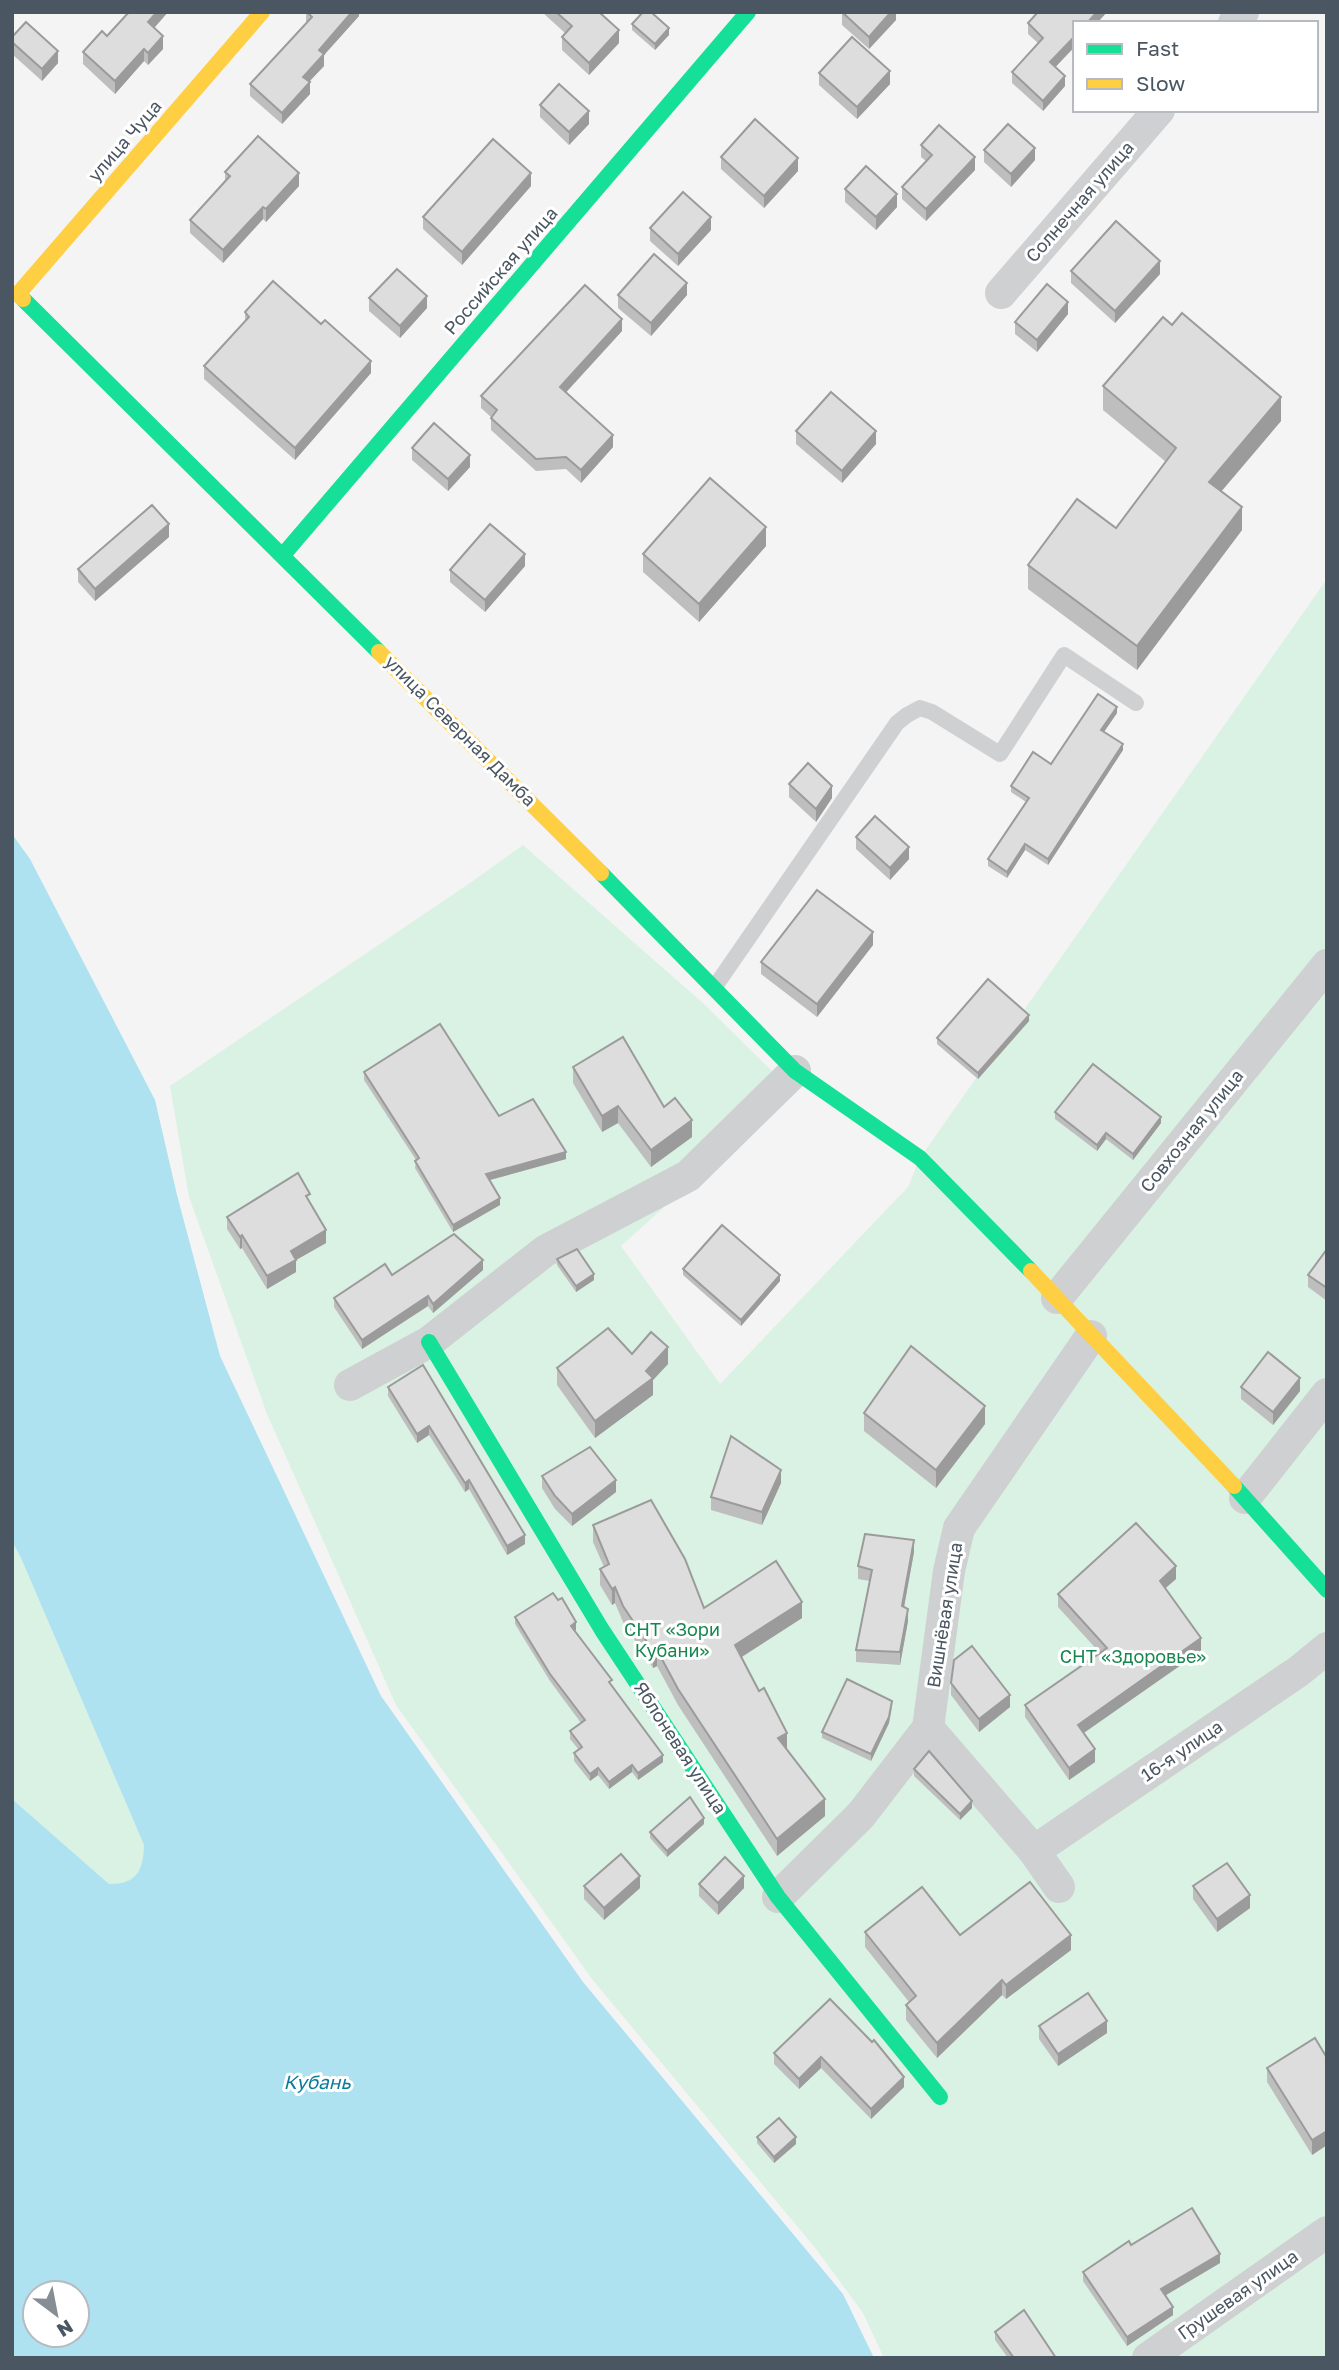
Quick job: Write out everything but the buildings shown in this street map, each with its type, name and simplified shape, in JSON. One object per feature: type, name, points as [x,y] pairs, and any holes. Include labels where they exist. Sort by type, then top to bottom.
[{"type":"street","name":"улица Чуца","points":[[14,287],[262,12]]},
{"type":"street","name":"Российская улица","points":[[283,555],[748,12]]},
{"type":"street","name":"Солнечная улица","points":[[1002,293],[1157,112]]},
{"type":"street","name":"улица Северная Дамба","points":[[14,287],[560,831],[795,1071],[920,1158],[1057,1298],[1245,1498],[1327,1590]]},
{"type":"street","name":"Совхозная улица","points":[[1057,1298],[1327,965]]},
{"type":"street","points":[[350,1385],[429,1342],[545,1251],[688,1176],[795,1071]]},
{"type":"street","name":"Вишнёвая улица","points":[[928,1728],[949,1571],[960,1528],[1091,1336]]},
{"type":"street","name":"Яблоневая улица","points":[[429,1342],[602,1630],[778,1897],[940,2097]]},
{"type":"street","points":[[1245,1498],[1327,1394]]},
{"type":"street","name":"16-я улица","points":[[1034,1851],[1299,1671],[1327,1648]]},
{"type":"street","points":[[778,1897],[861,1815],[928,1728],[1034,1851],[1059,1887]]},
{"type":"street","name":"Грушевая улица","points":[[1148,2358],[1327,2232]]},
{"type":"lane","points":[[714,988],[898,723],[907,715],[920,708],[932,712],[1000,754],[1065,655],[1136,703]]},
{"type":"green space","name":"СНТ «Зори Кубани»","points":[[1327,579],[1327,2358],[884,2358],[863,2313],[816,2249],[592,1979],[396,1705],[267,1414],[189,1197],[170,1086],[523,845],[704,1004],[773,1072],[788,1095],[621,1246],[720,1384],[908,1187],[920,1158]]},
{"type":"green space","points":[[12,1541],[144,1845],[140,1869],[126,1882],[109,1884],[12,1799]]},
{"type":"water","name":"Кубань","points":[[12,834],[30,859],[155,1100],[220,1356],[381,1696],[583,1982],[843,2294],[874,2358],[12,2358],[12,1799],[109,1884],[126,1882],[137,1874],[144,1845],[12,1541]]},
{"type":"traffic: fast","points":[[283,555],[748,12]]},
{"type":"traffic: fast","points":[[23,299],[379,652]]},
{"type":"traffic: fast","points":[[601,873],[795,1071],[920,1158],[1031,1271]]},
{"type":"traffic: fast","points":[[429,1342],[602,1630],[778,1897],[940,2097]]},
{"type":"traffic: fast","points":[[1234,1486],[1327,1590]]},
{"type":"traffic: slow","points":[[23,299],[18,294],[262,12]]},
{"type":"traffic: slow","points":[[379,652],[601,873]]},
{"type":"traffic: slow","points":[[1031,1271],[1234,1486]]},
{"type":"park label","name":"СНТ «Здоровье»","points":[[1133,1657]]}]
